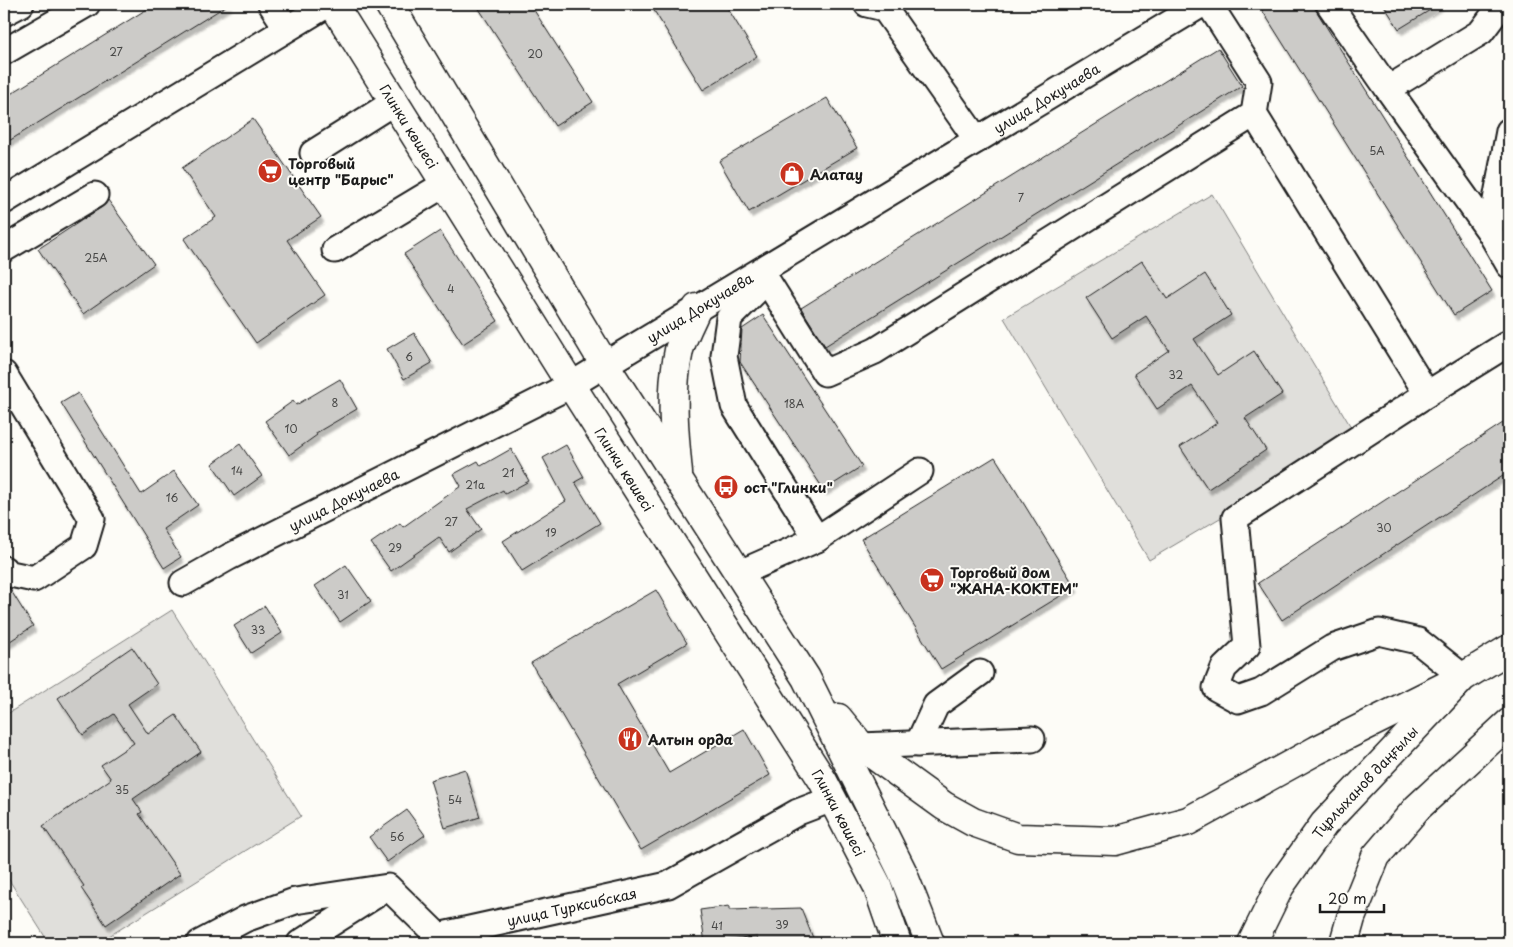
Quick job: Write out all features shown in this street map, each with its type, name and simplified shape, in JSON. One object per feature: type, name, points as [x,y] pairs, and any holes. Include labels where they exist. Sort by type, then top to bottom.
[{"type":"main road","name":"Глинки көшесі","points":[[333,4],[832,799],[877,885],[897,943]]},
{"type":"main road","points":[[389,4],[606,364],[806,678],[902,872],[930,943]]},
{"type":"main road","points":[[678,477],[673,388],[680,349],[696,308]]},
{"type":"main road","name":"Тұрлыханов даңғылы","points":[[1252,943],[1280,886],[1324,824],[1463,677],[1509,649]]},
{"type":"main road","points":[[806,678],[861,746],[944,806],[982,825],[1018,838],[1115,841],[1188,822],[1317,750],[1463,677]]},
{"type":"main road","points":[[1344,943],[1351,918],[1376,856],[1417,808],[1509,724]]},
{"type":"street","points":[[4,14],[21,4]]},
{"type":"street","points":[[4,52],[87,4]]},
{"type":"street","points":[[271,4],[287,28]]},
{"type":"street","points":[[4,201],[328,4]]},
{"type":"street","name":"улица Докучаева","points":[[183,583],[229,557],[571,385],[696,308],[764,275],[976,140],[1202,4]]},
{"type":"street","points":[[1209,4],[1259,82],[1254,114],[1427,394]]},
{"type":"street","points":[[1329,4],[1490,232],[1509,265]]},
{"type":"street","points":[[1388,89],[1481,32],[1502,4]]},
{"type":"street","points":[[878,5],[976,140]]},
{"type":"street","points":[[313,153],[394,102]]},
{"type":"street","points":[[817,538],[734,406],[724,356],[729,318],[764,275],[825,373],[875,351],[1254,114]]},
{"type":"street","points":[[1490,232],[1502,206],[1509,130]]},
{"type":"street","points":[[335,250],[445,184]]},
{"type":"street","points":[[4,249],[95,195]]},
{"type":"street","points":[[1463,677],[1418,641],[1379,632],[1332,648],[1261,692],[1238,700],[1216,688],[1224,668],[1247,646],[1235,518],[1427,394],[1509,344]]},
{"type":"street","points":[[4,374],[92,519],[84,546],[34,579],[6,573],[4,569]]},
{"type":"street","points":[[740,573],[817,538],[920,471]]},
{"type":"street","points":[[918,744],[936,705],[980,673]]},
{"type":"street","points":[[861,746],[1032,739]]},
{"type":"street","name":"улица Турксибская","points":[[388,888],[438,940],[668,885],[798,812],[832,799]]},
{"type":"street","points":[[200,943],[244,919],[295,901],[388,888]]},
{"type":"street","points":[[300,943],[388,888]]},
{"type":"shaded area","points":[[1212,194],[1357,437],[1149,560],[1004,318]]},
{"type":"shaded area","points":[[172,610],[301,816],[98,943],[49,943],[4,872],[4,716]]},
{"type":"building","points":[[155,4],[229,4],[4,144],[4,98]]},
{"type":"building","points":[[476,4],[530,4],[593,102],[555,126]]},
{"type":"building","points":[[650,4],[725,4],[757,56],[703,90]]},
{"type":"building","points":[[1272,4],[1312,4],[1492,291],[1454,315],[1262,10]]},
{"type":"building","points":[[1383,4],[1440,4],[1399,29]]},
{"type":"building","points":[[1218,48],[1242,86],[825,346],[801,308]]},
{"type":"building","points":[[827,98],[857,148],[749,212],[719,161]]},
{"type":"building","points":[[253,119],[321,217],[287,240],[325,295],[256,343],[184,239],[216,217],[182,168]]},
{"type":"building","points":[[108,200],[154,264],[83,314],[38,249],[102,207]]},
{"type":"building","points":[[440,231],[498,321],[463,344],[404,254]]},
{"type":"building","points":[[1142,261],[1167,299],[1205,274],[1231,315],[1194,339],[1218,375],[1254,351],[1282,394],[1245,418],[1266,450],[1208,489],[1180,447],[1217,423],[1192,386],[1157,409],[1134,374],[1169,350],[1146,316],[1112,338],[1086,298]]},
{"type":"building","points":[[763,315],[862,466],[824,490],[740,362],[742,329]]},
{"type":"building","points":[[414,333],[432,363],[404,379],[387,349]]},
{"type":"building","points":[[340,379],[357,409],[316,433],[317,435],[289,455],[265,421],[293,401],[296,405]]},
{"type":"building","points":[[78,393],[141,494],[174,471],[198,505],[163,529],[181,557],[164,568],[61,403]]},
{"type":"building","points":[[1509,419],[1509,472],[1282,620],[1258,583]]},
{"type":"building","points":[[240,444],[262,476],[234,496],[212,464]]},
{"type":"building","points":[[566,445],[584,477],[575,482],[600,523],[522,571],[503,541],[566,501],[543,458]]},
{"type":"building","points":[[511,449],[529,481],[505,494],[503,490],[467,509],[481,529],[449,552],[439,537],[391,571],[371,543],[400,523],[403,527],[461,486],[454,474],[478,461],[481,466]]},
{"type":"building","points":[[995,457],[1075,587],[941,669],[861,539]]},
{"type":"building","points":[[346,565],[371,601],[340,622],[315,586]]},
{"type":"building","points":[[4,587],[10,589],[33,626],[4,645]]},
{"type":"building","points":[[656,590],[687,643],[617,684],[669,773],[744,729],[770,775],[641,850],[531,663]]},
{"type":"building","points":[[265,606],[282,633],[251,653],[234,626]]},
{"type":"building","points":[[132,647],[157,684],[128,704],[148,734],[176,715],[201,752],[133,799],[142,812],[139,814],[180,874],[106,925],[81,888],[84,886],[43,826],[111,779],[101,765],[134,743],[114,714],[83,735],[58,698]]},
{"type":"building","points":[[465,769],[480,817],[445,828],[430,780]]},
{"type":"building","points":[[407,810],[425,835],[387,862],[369,837]]},
{"type":"building","points":[[729,906],[729,910],[801,908],[815,943],[757,943],[757,937],[705,943],[700,910]]},
{"type":"place","name":"Торговый центр \"Барыс\"","points":[[270,171]]},
{"type":"place","name":"Алатау","points":[[792,174]]},
{"type":"place","name":"ост \"Глинки\"","points":[[726,487]]},
{"type":"place","name":"Торговый дом \"ЖАНА-КОКТЕМ\"","points":[[932,580]]},
{"type":"place","name":"Алтын орда","points":[[630,739]]}]
